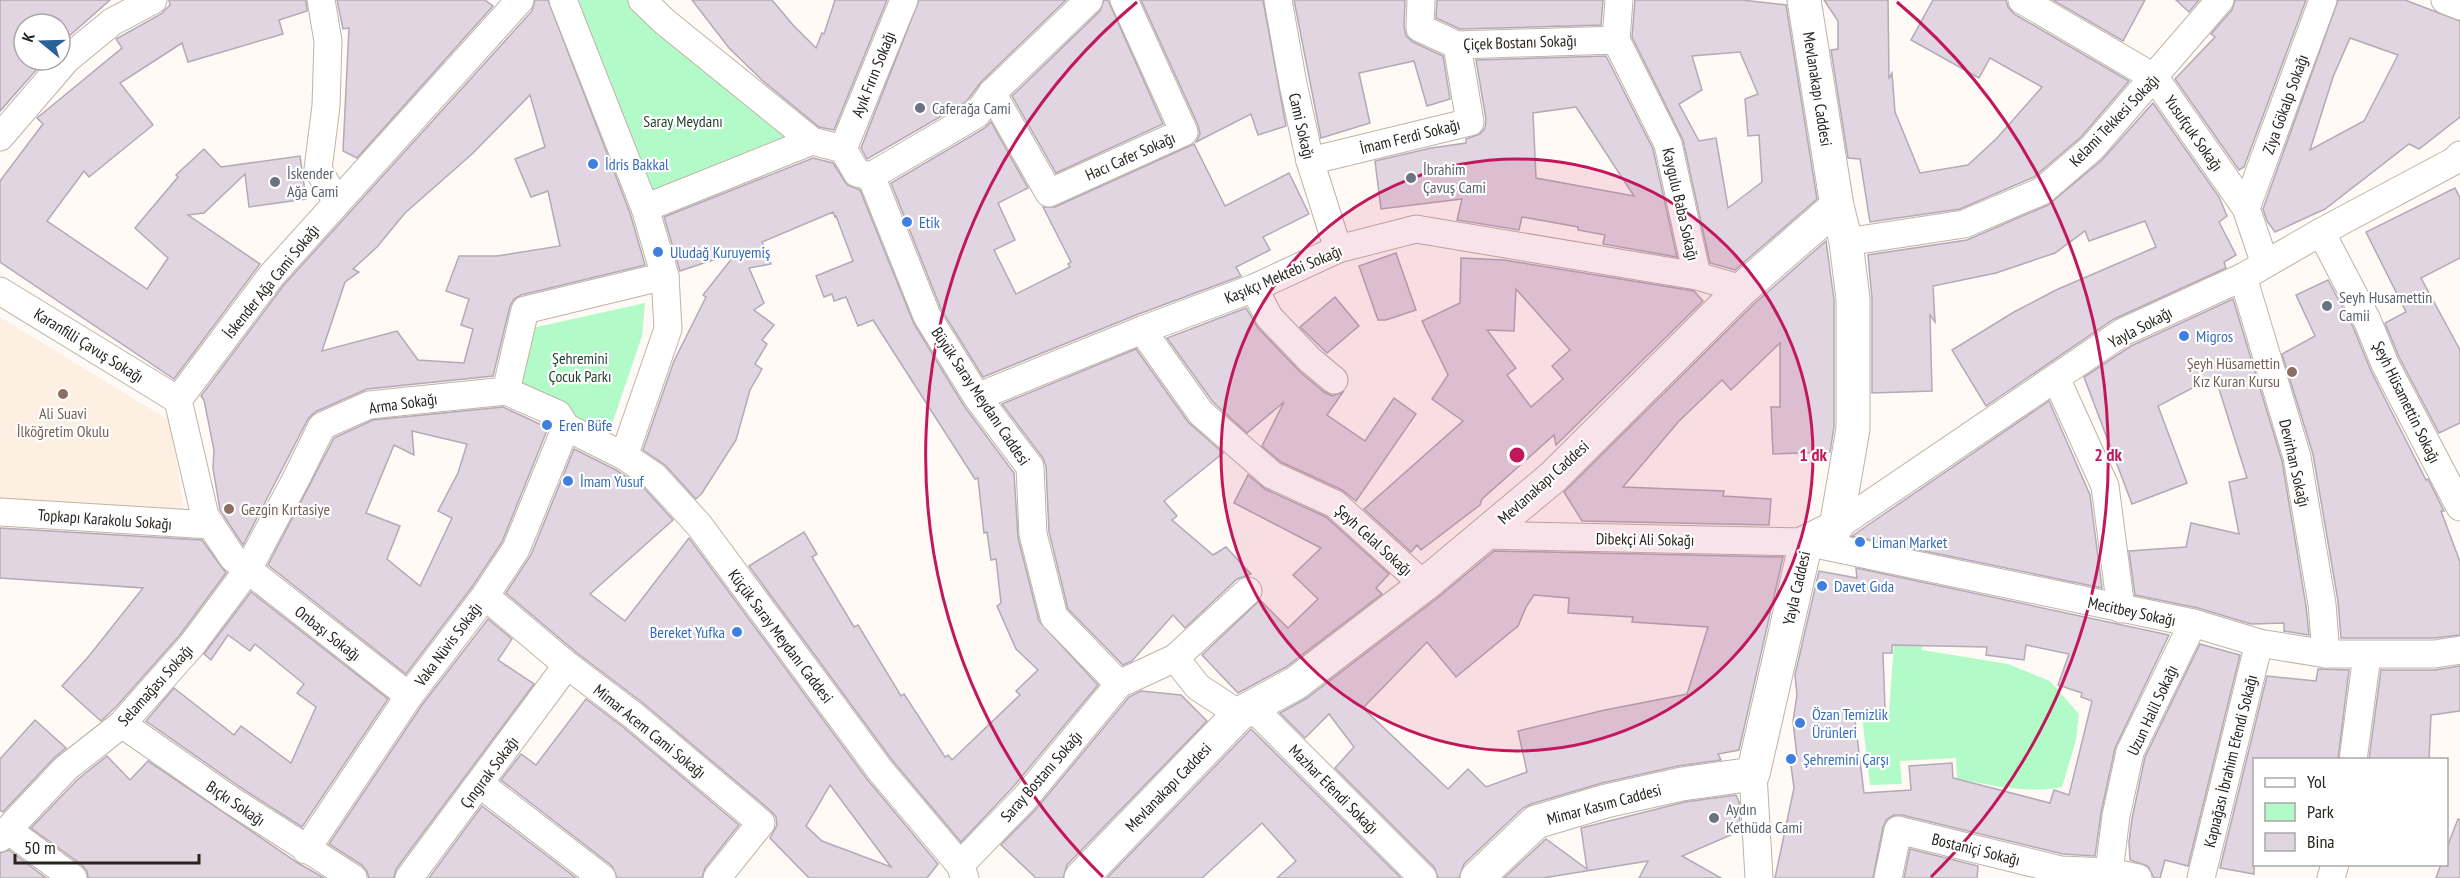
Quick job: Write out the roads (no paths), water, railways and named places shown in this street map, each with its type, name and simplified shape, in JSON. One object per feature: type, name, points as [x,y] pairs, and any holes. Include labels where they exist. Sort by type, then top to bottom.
[{"type":"street","points":[[0,137],[67,59],[112,22],[153,0]]},
{"type":"street","points":[[321,0],[328,41],[326,106],[318,169],[336,201]]},
{"type":"street","name":"İskender Ağa Cami Sokağı","points":[[178,400],[271,276],[336,201],[520,0]]},
{"type":"street","points":[[563,0],[645,208],[665,276],[668,329],[624,456]]},
{"type":"street","points":[[642,0],[665,22],[812,141],[843,149],[857,173],[871,176],[977,114],[992,93],[1089,0]]},
{"type":"street","name":"Ayık Fırın Sokağı","points":[[843,149],[904,0]]},
{"type":"street","name":"Hacı Cafer Sokağı","points":[[992,93],[1048,193],[1184,132],[1124,0]]},
{"type":"street","name":"Cami Sokağı","points":[[1278,0],[1310,161],[1338,249]]},
{"type":"street","name":"Çiçek Bostanı Sokağı","points":[[1421,0],[1420,28],[1457,45],[1616,40]]},
{"type":"street","name":"Kaygulu Baba Sokağı","points":[[1618,0],[1616,40],[1668,144],[1698,276]]},
{"type":"street","name":"Mevlanakapı Caddesi","points":[[1082,878],[1239,714],[1296,683],[1424,585],[1554,477],[1742,289],[1837,206],[1804,0]]},
{"type":"street","name":"Yusufçuk Sokağı","points":[[2022,0],[2155,78],[2246,208],[2254,270]]},
{"type":"street","name":"Kelami Tekkesi Sokağı","points":[[1846,242],[1964,224],[2042,191],[2092,148],[2155,78],[2220,0]]},
{"type":"street","name":"Ziya Gökalp Sokağı","points":[[2246,208],[2323,0]]},
{"type":"street","points":[[2445,0],[2460,6]]},
{"type":"street","name":"İmam Ferdi Sokağı","points":[[1310,161],[1470,122],[1457,45]]},
{"type":"street","points":[[645,208],[812,141]]},
{"type":"street","name":"Yayla Sokağı","points":[[1836,527],[2123,332],[2254,270],[2321,232],[2458,161]]},
{"type":"street","name":"Büyük Saray Meydanı Caddesi","points":[[871,176],[927,316],[977,397],[1030,467],[1033,534],[1054,617],[1119,684]]},
{"type":"street","points":[[1836,527],[1853,429],[1853,299],[1846,242],[1837,206]]},
{"type":"street","name":"Kaşıkçı Mektebi Sokağı","points":[[977,397],[1142,330],[1254,288],[1338,249],[1416,229],[1525,249],[1698,276],[1742,289]]},
{"type":"street","name":"Şeyh Hüsamettin Sokağı","points":[[2321,232],[2367,320],[2385,364],[2460,507]]},
{"type":"street","name":"Devirhan Sokağı","points":[[2254,270],[2297,457],[2322,604],[2326,654]]},
{"type":"street","points":[[506,391],[525,310],[665,276]]},
{"type":"street","points":[[1254,288],[1269,317],[1310,360],[1334,380]]},
{"type":"street","name":"Karanfilli Çavuş Sokağı","points":[[0,291],[178,400]]},
{"type":"street","name":"Şeyh Celal Sokağı","points":[[1142,330],[1201,413],[1272,475],[1335,504],[1424,585]]},
{"type":"street","points":[[2056,378],[2105,486],[2121,609]]},
{"type":"street","name":"Arma Sokağı","points":[[247,571],[322,426],[369,405],[506,391],[558,414],[566,426]]},
{"type":"street","points":[[178,400],[205,516],[233,558],[247,571]]},
{"type":"street","name":"Küçük Saray Meydanı Caddesi","points":[[566,426],[624,456],[654,476],[699,525],[880,770],[963,872]]},
{"type":"street","name":"Vaka Nüvis Sokağı","points":[[306,850],[409,696],[485,596],[516,549],[566,426]]},
{"type":"street","name":"Topkapı Karakolu Sokağı","points":[[0,512],[211,525]]},
{"type":"street","name":"Yayla Caddesi","points":[[1759,878],[1753,774],[1806,542],[1836,527]]},
{"type":"street","name":"Dibekçi Ali Sokağı","points":[[1483,535],[1806,542]]},
{"type":"street","name":"Meсitbey Sokağı","points":[[1806,542],[2193,623],[2259,643],[2326,654],[2435,654],[2460,650]]},
{"type":"street","name":"Onbaşı Sokağı","points":[[247,571],[409,696]]},
{"type":"street","name":"Selamağası Sokağı","points":[[4,834],[66,768],[122,724],[191,646],[247,571]]},
{"type":"street","points":[[1119,684],[1175,658],[1248,591]]},
{"type":"street","name":"Mimar Acem Cami Sokağı","points":[[485,596],[567,665],[633,715],[761,823],[717,878]]},
{"type":"street","name":"Uzun Halil Sokağı","points":[[2109,872],[2116,816],[2130,752],[2193,623]]},
{"type":"street","name":"Kapıağası İbrahim Efendi Sokağı","points":[[2201,878],[2259,643]]},
{"type":"street","points":[[2353,758],[2367,655]]},
{"type":"street","points":[[1175,658],[1198,687],[1239,714]]},
{"type":"street","name":"Çıngırak Sokağı","points":[[409,878],[567,665]]},
{"type":"street","name":"Saray Bostanı Sokağı","points":[[963,872],[1119,684]]},
{"type":"street","name":"Mazhar Efendi Sokağı","points":[[1239,714],[1257,712],[1423,878]]},
{"type":"street","name":"Bıçkı Sokağı","points":[[122,724],[231,801],[353,878]]},
{"type":"street","name":"Mimar Kasım Caddesi","points":[[1477,878],[1536,822],[1606,801],[1682,783],[1753,774]]},
{"type":"street","points":[[480,784],[602,878]]},
{"type":"street","name":"Bostaniçi Sokağı","points":[[1888,878],[1898,830],[2061,870],[2109,872],[2138,878]]},
{"type":"street","points":[[4,834],[73,878]]},
{"type":"place","name":"Caferağa Cami","points":[[920,108]]},
{"type":"place","name":"İdris Bakkal","points":[[593,164]]},
{"type":"place","name":"İbrahim Çavuş Cami","points":[[1411,178]]},
{"type":"place","name":"İskender Ağa Cami","points":[[275,182]]},
{"type":"place","name":"Etik","points":[[907,222]]},
{"type":"place","name":"Uludağ Kuruyemiş","points":[[658,252]]},
{"type":"place","name":"Seyh Husamettin Camii","points":[[2327,306]]},
{"type":"place","name":"Migros","points":[[2184,336]]},
{"type":"place","name":"Şeyh Hüsamettin Kız Kuran Kursu","points":[[2292,372]]},
{"type":"place","name":"Ali Suavi İlköğretim Okulu","points":[[63,394]]},
{"type":"place","name":"Eren Büfe","points":[[547,425]]},
{"type":"place","name":"İmam Yusuf","points":[[568,481]]},
{"type":"place","name":"Gezgin Kırtasiye","points":[[229,509]]},
{"type":"place","name":"Liman Market","points":[[1860,542]]},
{"type":"place","name":"Davet Gıda","points":[[1822,586]]},
{"type":"place","name":"Bereket Yufka","points":[[737,632]]},
{"type":"place","name":"Özan Temizlik Ürünleri","points":[[1800,723]]},
{"type":"place","name":"Şehremini Çarşı","points":[[1791,759]]},
{"type":"place","name":"Aydın Kethüda Cami","points":[[1714,818]]},
{"type":"park label","name":"Saray Meydanı","points":[[683,121]]},
{"type":"park label","name":"Şehremini Çocuk Parkı","points":[[580,367]]}]
